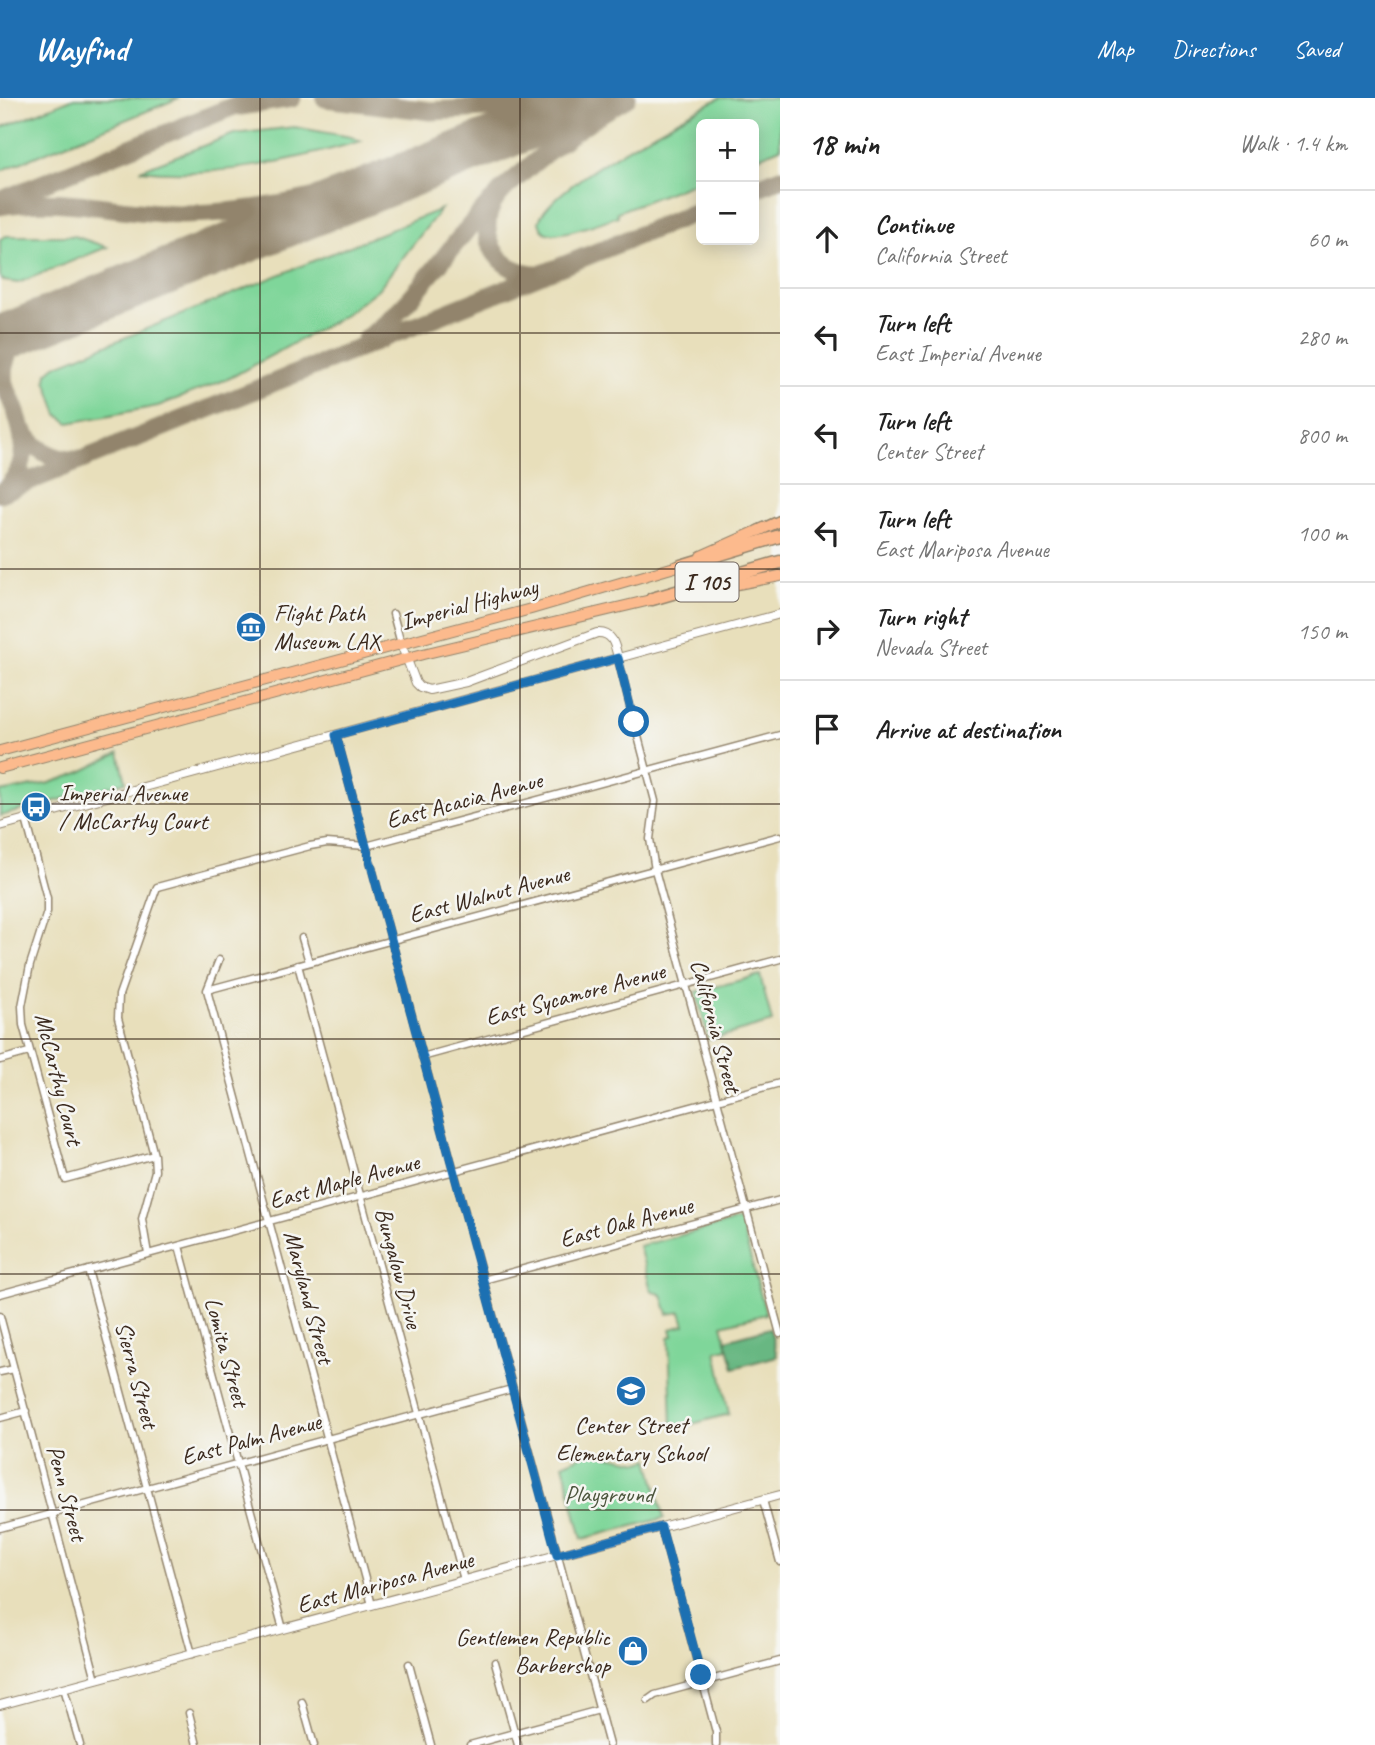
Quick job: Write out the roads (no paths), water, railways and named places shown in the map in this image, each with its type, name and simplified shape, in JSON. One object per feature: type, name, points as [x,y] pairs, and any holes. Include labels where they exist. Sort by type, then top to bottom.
[{"type":"highway","points":[[758,531],[780,522]]},
{"type":"highway","name":"I 105","points":[[681,566],[780,536]]},
{"type":"highway","name":"I 105","points":[[652,599],[780,562]]},
{"type":"main road","name":"Imperial Highway","points":[[4,750],[681,566],[758,531]]},
{"type":"main road","name":"Imperial Highway","points":[[0,768],[481,639],[565,622],[652,599],[780,576]]},
{"type":"main road","points":[[4,750],[13,764]]},
{"type":"street","name":"California Street","points":[[393,614],[416,683],[429,690],[466,682],[597,633],[607,634],[612,638],[655,801],[650,839],[655,870],[716,1100],[778,1317],[780,1334]]},
{"type":"street","points":[[0,826],[780,614]]},
{"type":"street","points":[[336,735],[609,1745]]},
{"type":"street","name":"East Acacia Avenue","points":[[154,1154],[118,1018],[119,995],[157,887],[310,846],[327,843],[366,846],[780,735]]},
{"type":"street","name":"McCarthy Court","points":[[26,819],[47,898],[47,912],[30,965],[22,1006],[23,1025],[65,1178],[154,1154]]},
{"type":"street","name":"East Walnut Avenue","points":[[207,990],[780,836]]},
{"type":"street","points":[[302,938],[309,962]]},
{"type":"street","name":"East Sycamore Avenue","points":[[422,1056],[780,959]]},
{"type":"street","points":[[207,990],[219,960]]},
{"type":"street","name":"Bungalow Drive","points":[[298,965],[464,1580]]},
{"type":"street","name":"Maryland Street","points":[[207,990],[372,1605]]},
{"type":"street","points":[[0,1060],[29,1052]]},
{"type":"street","name":"East Maple Avenue","points":[[0,1294],[780,1083]]},
{"type":"street","points":[[148,1254],[142,1219],[155,1171],[154,1154]]},
{"type":"street","name":"East Oak Avenue","points":[[482,1280],[780,1200]]},
{"type":"street","name":"Lomita Street","points":[[179,1246],[283,1629]]},
{"type":"street","name":"Sierra Street","points":[[88,1270],[192,1654]]},
{"type":"street","name":"Penn Street","points":[[0,1317],[96,1679]]},
{"type":"street","points":[[0,1373],[14,1369]]},
{"type":"street","name":"East Palm Avenue","points":[[0,1528],[512,1389]]},
{"type":"street","points":[[0,1418],[26,1411]]},
{"type":"street","name":"East Mariposa Avenue","points":[[0,1705],[780,1495]]},
{"type":"street","points":[[763,1500],[780,1562]]},
{"type":"street","points":[[661,1527],[716,1732],[716,1745]]},
{"type":"street","points":[[649,1700],[654,1695],[780,1661]]},
{"type":"street","points":[[495,1662],[518,1745]]},
{"type":"street","points":[[409,1664],[431,1745]]},
{"type":"street","points":[[64,1688],[80,1745]]},
{"type":"street","points":[[303,1702],[314,1745]]},
{"type":"street","points":[[470,1745],[599,1710]]},
{"type":"street","points":[[189,1713],[197,1745]]},
{"type":"place","name":"Flight Path Museum LAX","points":[[251,627]]},
{"type":"place","name":"Imperial Avenue / McCarthy Court","points":[[36,807]]},
{"type":"place","name":"Center Street Elementary School","points":[[631,1391]]},
{"type":"place","name":"Gentlemen Republic Barbershop","points":[[633,1651]]},
{"type":"park label","name":"Playground","points":[[609,1494]]}]
